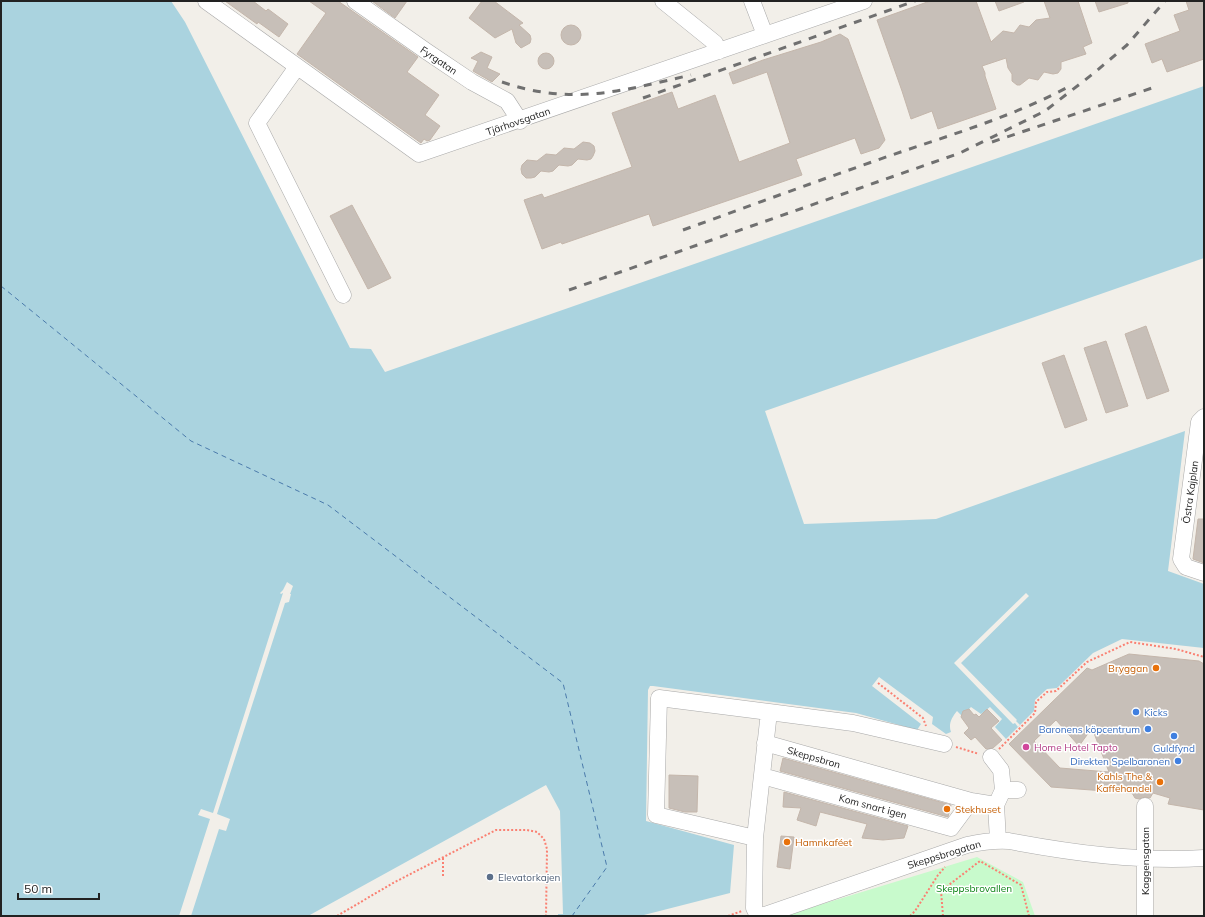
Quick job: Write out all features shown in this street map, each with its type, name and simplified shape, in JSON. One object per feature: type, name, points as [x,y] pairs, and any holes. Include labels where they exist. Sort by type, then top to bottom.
[{"type":"street","name":"Tjärhovsgatan","points":[[206,1],[419,154],[520,121],[855,3]]},
{"type":"street","name":"Fyrgatan","points":[[356,1],[432,56],[472,82],[506,100],[520,121]]},
{"type":"street","points":[[663,1],[715,43],[719,51]]},
{"type":"street","points":[[752,1],[765,35]]},
{"type":"street","points":[[296,67],[257,123],[343,295]]},
{"type":"street","name":"Östra Kajplan","points":[[1203,414],[1199,422],[1181,559],[1186,567],[1204,573]]},
{"type":"street","points":[[755,838],[656,815],[659,698],[853,723],[944,744]]},
{"type":"street","points":[[758,916],[754,908],[755,838],[769,712]]},
{"type":"street","name":"Skeppsbron","points":[[766,743],[971,801],[996,805]]},
{"type":"street","points":[[991,757],[1001,770],[1010,790],[996,805],[998,840]]},
{"type":"street","name":"Kom snart igen","points":[[762,776],[951,828],[971,801]]},
{"type":"street","name":"Kaggensgatan","points":[[1145,806],[1145,916]]},
{"type":"street","name":"Skeppsbrogatan","points":[[762,916],[967,845],[998,840],[1095,854],[1145,858],[1204,858]]},
{"type":"path","points":[[944,744],[991,757],[1035,713],[1036,702],[1048,692],[1056,691],[1087,662],[1130,642],[1176,649],[1204,657]]},
{"type":"path","points":[[878,683],[923,718]]},
{"type":"path","points":[[337,916],[393,883],[496,830],[527,830],[537,832],[544,839],[547,849],[546,916]]},
{"type":"path","points":[[443,876],[444,857]]},
{"type":"path","points":[[943,916],[941,891],[980,861],[1021,885],[1029,916]]},
{"type":"path","points":[[910,916],[942,871]]},
{"type":"green space","name":"Skeppsbrovallen","points":[[977,857],[1023,882],[1035,916],[783,916]]},
{"type":"water","points":[[1,1],[171,1],[185,22],[350,348],[371,349],[385,372],[1204,86],[1204,258],[765,411],[804,524],[936,519],[1185,431],[1168,571],[1204,584],[1204,648],[1122,639],[1093,653],[1057,688],[1047,689],[1035,700],[1034,711],[1006,739],[995,727],[1002,719],[990,707],[981,714],[971,707],[962,716],[957,711],[951,721],[951,732],[946,734],[932,724],[933,717],[879,677],[872,686],[921,724],[917,730],[856,713],[650,686],[648,690],[646,821],[734,845],[730,893],[640,916],[558,916],[558,914],[563,914],[560,811],[546,785],[308,916],[1,916]]},
{"type":"pier","points":[[287,582],[293,586],[289,602],[285,603],[217,814],[230,819],[226,831],[219,829],[191,916],[179,916],[210,819],[198,815],[201,809],[213,813],[283,593],[280,593]]},
{"type":"pier","points":[[1026,593],[1029,596],[961,663],[1017,720],[1016,721],[1020,725],[1018,727],[1015,723],[1013,724],[954,663]]},
{"type":"building","points":[[225,1],[253,1],[266,11],[268,9],[288,24],[279,37],[258,22],[257,24]]},
{"type":"building","points":[[309,1],[338,1],[418,57],[407,72],[439,95],[425,115],[440,126],[430,140],[427,141],[424,139],[421,143],[297,54],[326,13]]},
{"type":"building","points":[[372,1],[407,1],[395,18]]},
{"type":"building","points":[[482,1],[494,1],[523,23],[519,25],[530,35],[530,43],[521,48],[516,43],[512,29],[495,38],[469,18]]},
{"type":"building","points":[[930,1],[976,1],[991,42],[1003,31],[1014,33],[1020,25],[1029,27],[1036,20],[1050,18],[1044,1],[1078,1],[1092,43],[1083,47],[1086,54],[1061,62],[1061,69],[1058,73],[1053,74],[1044,72],[1038,80],[1029,78],[1020,85],[1017,85],[1012,81],[1012,74],[1008,68],[1006,58],[982,66],[996,109],[938,129],[932,111],[911,119],[877,20]]},
{"type":"building","points":[[995,1],[1024,1],[1024,2],[999,11]]},
{"type":"building","points":[[1095,1],[1128,1],[1128,3],[1099,12]]},
{"type":"building","points":[[1186,1],[1204,1],[1204,59],[1167,72],[1162,59],[1152,63],[1145,44],[1180,31],[1174,15],[1189,10]]},
{"type":"building","points":[[571,25],[578,28],[581,35],[578,42],[571,45],[564,42],[561,35],[564,28]]},
{"type":"building","points":[[840,34],[848,39],[885,140],[879,148],[861,154],[855,138],[796,159],[802,175],[653,226],[649,214],[562,244],[561,242],[542,249],[524,200],[542,194],[544,198],[632,167],[612,113],[672,92],[678,109],[715,95],[739,162],[790,143],[767,72],[733,84],[729,73],[763,60],[821,42]]},
{"type":"building","points":[[481,52],[492,57],[487,68],[500,74],[492,82],[473,71],[478,61],[471,58]]},
{"type":"building","points":[[546,53],[552,55],[554,61],[552,67],[546,69],[540,67],[538,61],[540,55]]},
{"type":"building","points":[[583,142],[590,143],[594,146],[595,151],[591,159],[578,159],[572,165],[568,166],[559,165],[553,171],[541,171],[535,177],[531,178],[526,178],[522,174],[522,165],[527,160],[537,161],[546,154],[556,155],[564,148],[574,149]]},
{"type":"building","points":[[352,205],[391,278],[368,289],[330,216]]},
{"type":"building","points":[[1146,326],[1169,391],[1147,399],[1125,334]]},
{"type":"building","points":[[1106,341],[1128,406],[1106,413],[1084,348]]},
{"type":"building","points":[[1064,355],[1087,420],[1065,428],[1042,363]]},
{"type":"building","points":[[1198,519],[1204,519],[1204,563],[1193,559]]},
{"type":"building","name":"Baronens köpcentrum","points":[[1129,654],[1199,661],[1204,664],[1204,810],[1168,804],[1170,798],[1153,793],[1150,798],[1145,797],[1139,799],[1135,798],[1132,793],[1051,787],[1009,744],[1087,668],[1092,670]],"holes":[[[1056,720],[1079,746],[1092,728],[1109,772],[1060,768],[1034,741]]]},
{"type":"building","points":[[969,709],[974,715],[976,714],[979,717],[987,709],[999,721],[991,728],[1002,740],[993,748],[986,749],[975,737],[971,740],[964,733],[969,728],[961,717],[963,711]]},
{"type":"building","points":[[783,758],[951,805],[948,817],[780,771]]},
{"type":"building","points":[[669,775],[698,776],[697,812],[685,812],[669,808]]},
{"type":"building","points":[[784,792],[908,826],[904,838],[883,840],[862,838],[867,824],[820,812],[816,826],[797,820],[801,808],[783,807]]},
{"type":"building","points":[[781,836],[794,837],[790,869],[777,867]]},
{"type":"ferry route","points":[[1,286],[191,441],[328,505],[563,683],[607,867],[572,916]]},
{"type":"railway","points":[[643,98],[915,1]]},
{"type":"railway","points":[[569,290],[960,153],[1045,111],[1127,45],[1165,1]]},
{"type":"railway","points":[[502,82],[527,89],[574,95],[619,91],[691,75]]},
{"type":"railway","points":[[683,230],[863,165],[981,125],[1026,107],[1070,86]]},
{"type":"railway","points":[[992,142],[1155,87]]},
{"type":"place","name":"Bryggan","points":[[1156,668]]},
{"type":"place","name":"Kicks","points":[[1136,712]]},
{"type":"place","name":"Baronens köpcentrum","points":[[1148,729]]},
{"type":"place","name":"Guldfynd","points":[[1174,736]]},
{"type":"place","name":"Home Hotel Tapto","points":[[1026,747]]},
{"type":"place","name":"Direkten Spelbaronen","points":[[1178,761]]},
{"type":"place","name":"Kahls The & Kaffehandel","points":[[1160,782]]},
{"type":"place","name":"Stekhuset","points":[[947,809]]},
{"type":"place","name":"Hamnkaféet","points":[[787,842]]},
{"type":"place","name":"Elevatorkajen","points":[[490,877]]}]
